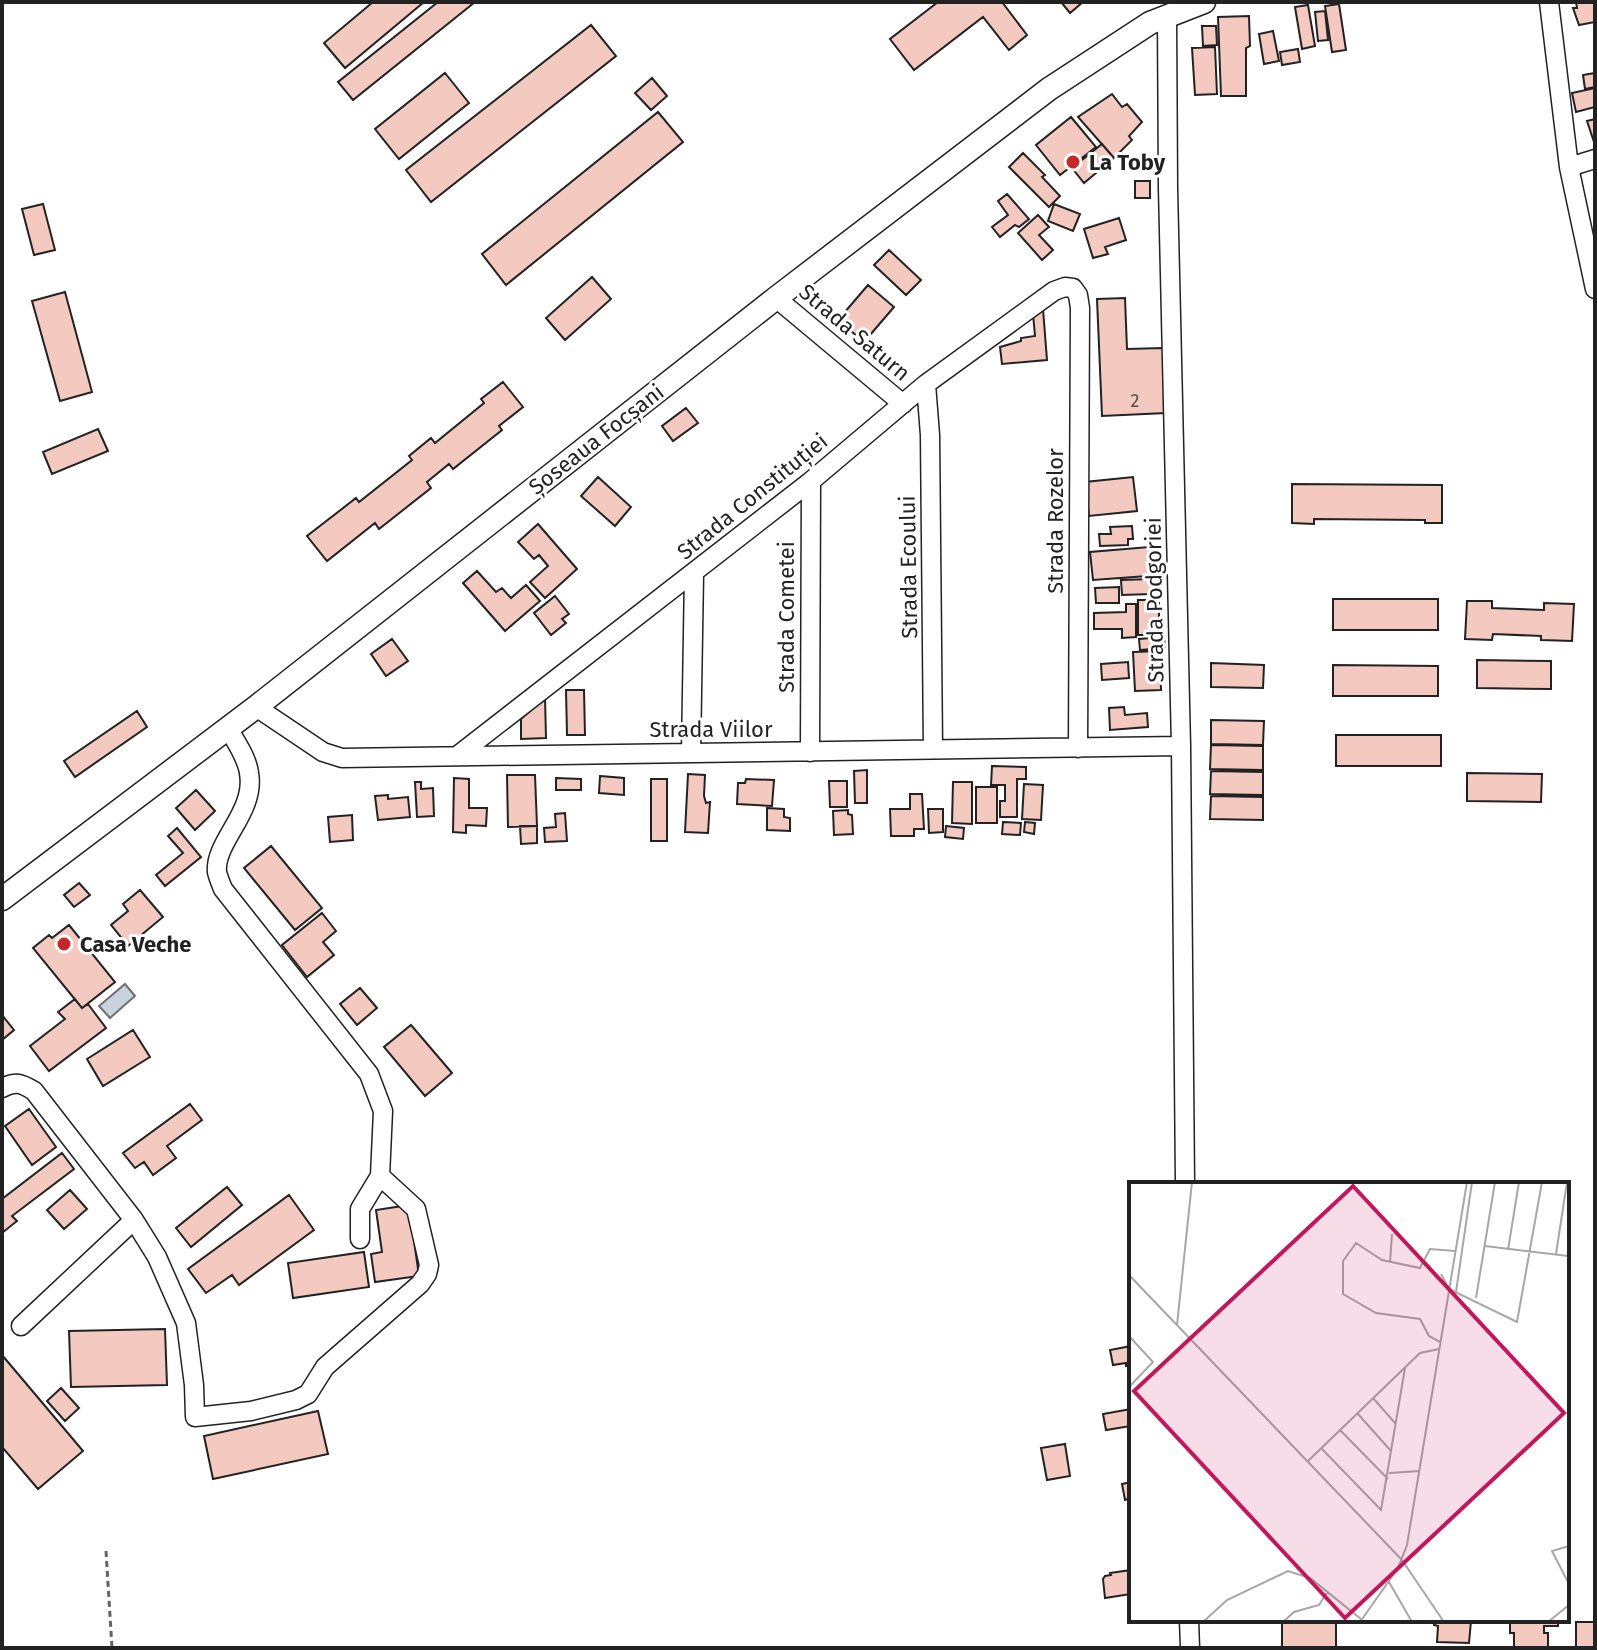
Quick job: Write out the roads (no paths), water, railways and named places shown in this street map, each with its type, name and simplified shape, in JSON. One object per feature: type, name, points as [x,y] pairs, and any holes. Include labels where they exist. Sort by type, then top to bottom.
[{"type":"main road","name":"Șoseaua Focșani","points":[[2,899],[256,707],[776,298],[1049,89],[1167,8],[1204,2]]},
{"type":"street","points":[[1549,2],[1569,167],[1595,289]]},
{"type":"street","name":"Strada Podgoriei","points":[[1167,8],[1168,220],[1181,746],[1185,1182]]},
{"type":"street","points":[[1569,167],[1595,159]]},
{"type":"street","name":"Strada Constituției","points":[[457,756],[694,574],[926,384],[1054,291],[1073,288],[1078,295]]},
{"type":"street","name":"Strada Rozelor","points":[[1078,295],[1078,748]]},
{"type":"street","name":"Strada Saturn","points":[[776,298],[903,404]]},
{"type":"street","name":"Strada Ecoului","points":[[926,384],[930,435],[933,749]]},
{"type":"street","name":"Strada Cometei","points":[[810,752],[811,481]]},
{"type":"street","points":[[691,752],[694,574]]},
{"type":"street","name":"Strada Viilor","points":[[256,707],[323,752],[335,756],[1181,746]]},
{"type":"street","points":[[228,728],[249,772],[249,791],[245,808],[219,858],[217,872],[223,889],[369,1074],[383,1111],[380,1176],[360,1209],[360,1239]]},
{"type":"street","points":[[2,1088],[14,1082],[34,1091],[134,1220],[157,1257],[186,1323],[195,1417],[251,1411],[308,1394],[325,1367],[420,1284],[429,1265],[416,1209],[380,1176]]},
{"type":"street","points":[[21,1326],[134,1220]]},
{"type":"street","points":[[1189,1622],[1190,1648]]},
{"type":"place","name":"La Toby","points":[[1073,162]]},
{"type":"place","name":"Casa Veche","points":[[64,944]]}]
